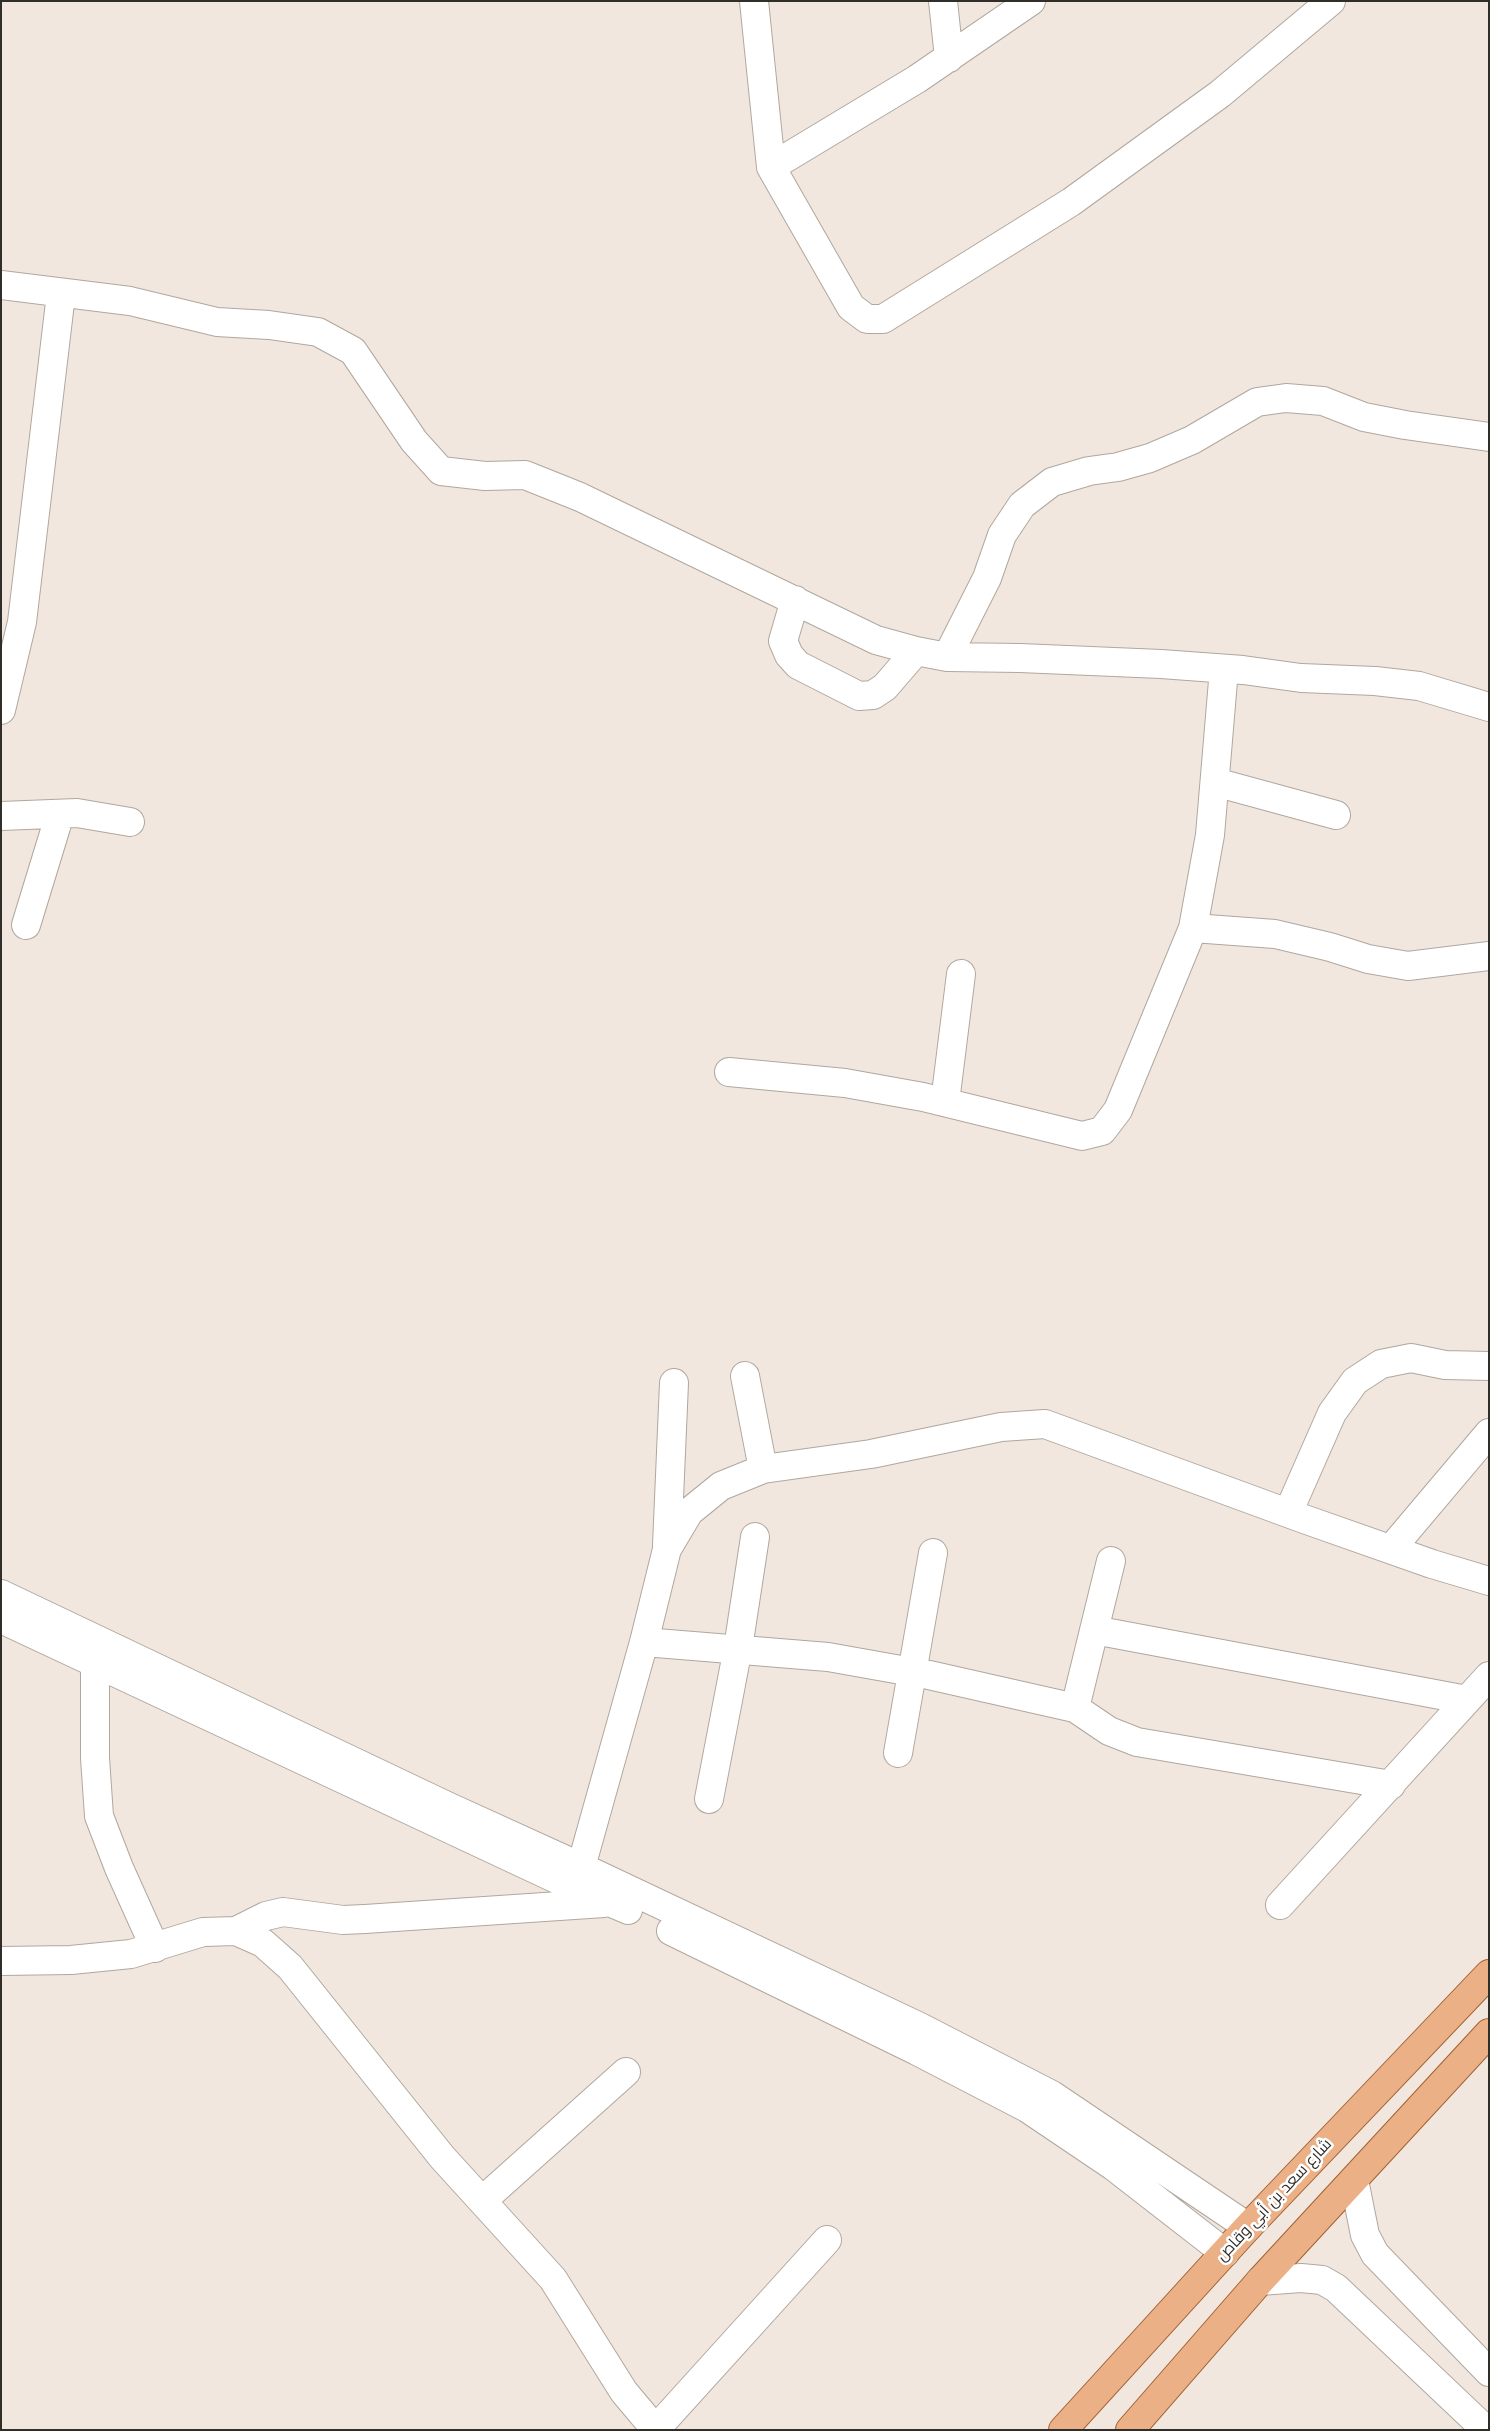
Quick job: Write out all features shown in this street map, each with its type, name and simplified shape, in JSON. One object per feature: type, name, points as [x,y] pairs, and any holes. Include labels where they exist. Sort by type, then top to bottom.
[{"type":"main road","name":"شارع سعد بن أبي وقاص","points":[[1063,2430],[1248,2227],[1489,1974]]},
{"type":"main road","points":[[1130,2430],[1260,2281],[1489,2033]]},
{"type":"street","points":[[754,1],[770,166],[851,307],[866,319],[883,319],[1071,202],[1220,94],[1331,1]]},
{"type":"street","points":[[943,1],[949,58]]},
{"type":"street","points":[[770,166],[917,79],[1031,1]]},
{"type":"street","points":[[1,285],[130,302],[216,322],[269,325],[318,332],[353,350],[414,441],[441,471],[485,476],[525,475],[580,497],[876,640],[947,658],[1020,658],[1224,669],[1301,678],[1419,686],[1489,707]]},
{"type":"street","points":[[1,710],[22,622],[61,294]]},
{"type":"street","points":[[947,658],[987,578],[1002,536],[1022,505],[1052,482],[1088,471],[1118,467],[1150,458],[1192,440],[1257,402],[1286,398],[1323,401],[1364,417],[1405,426],[1489,437]]},
{"type":"street","points":[[795,600],[783,641],[789,655],[798,665],[859,696],[873,695],[885,687],[916,651]]},
{"type":"street","points":[[729,1072],[846,1083],[945,1102],[1082,1136],[1102,1131],[1118,1110],[1193,928],[1210,835],[1224,669]]},
{"type":"street","points":[[1215,782],[1336,815]]},
{"type":"street","points":[[1,816],[77,813],[130,822]]},
{"type":"street","points":[[26,925],[60,814]]},
{"type":"street","points":[[1193,928],[1275,934],[1330,947],[1368,959],[1408,966],[1489,956]]},
{"type":"street","points":[[945,1102],[961,974]]},
{"type":"street","points":[[1288,1513],[1332,1413],[1355,1381],[1381,1364],[1411,1358],[1445,1365],[1489,1366]]},
{"type":"street","points":[[745,1376],[763,1469]]},
{"type":"street","points":[[581,1867],[644,1642],[667,1549],[674,1383]]},
{"type":"street","points":[[667,1549],[689,1512],[721,1486],[763,1469],[871,1454],[1000,1427],[1045,1424],[1391,1550],[1489,1581]]},
{"type":"street","points":[[1391,1550],[1489,1433]]},
{"type":"street","points":[[709,1799],[738,1648],[755,1537]]},
{"type":"street","points":[[898,1753],[933,1553]]},
{"type":"street","points":[[1075,1708],[1111,1560]]},
{"type":"street","points":[[1,1594],[447,1806],[920,2027],[1043,2090],[1248,2227]]},
{"type":"street","points":[[1,1619],[565,1883],[612,1903],[917,2051],[1027,2108],[1114,2166],[1225,2253]]},
{"type":"street","points":[[1094,1630],[1467,1700]]},
{"type":"street","points":[[644,1642],[738,1648],[828,1657],[912,1672],[1075,1708],[1109,1731],[1137,1742],[1391,1784]]},
{"type":"street","points":[[96,1664],[95,1758],[99,1816],[119,1868],[155,1948]]},
{"type":"street","points":[[1280,1905],[1489,1676]]},
{"type":"street","points":[[1,1961],[71,1960],[131,1954],[203,1932],[236,1931],[266,1916],[283,1912],[343,1920],[364,1920],[612,1903]]},
{"type":"street","points":[[236,1931],[263,1943],[290,1967],[442,2157],[553,2279],[624,2392],[656,2429],[827,2240]]},
{"type":"street","points":[[1455,2069],[1489,2052]]},
{"type":"street","points":[[483,2200],[626,2072]]},
{"type":"street","points":[[1150,2195],[1168,2173]]},
{"type":"street","points":[[1354,2180],[1365,2235],[1376,2254],[1489,2372]]},
{"type":"street","points":[[1260,2281],[1301,2278],[1322,2280],[1336,2288],[1486,2430]]}]
